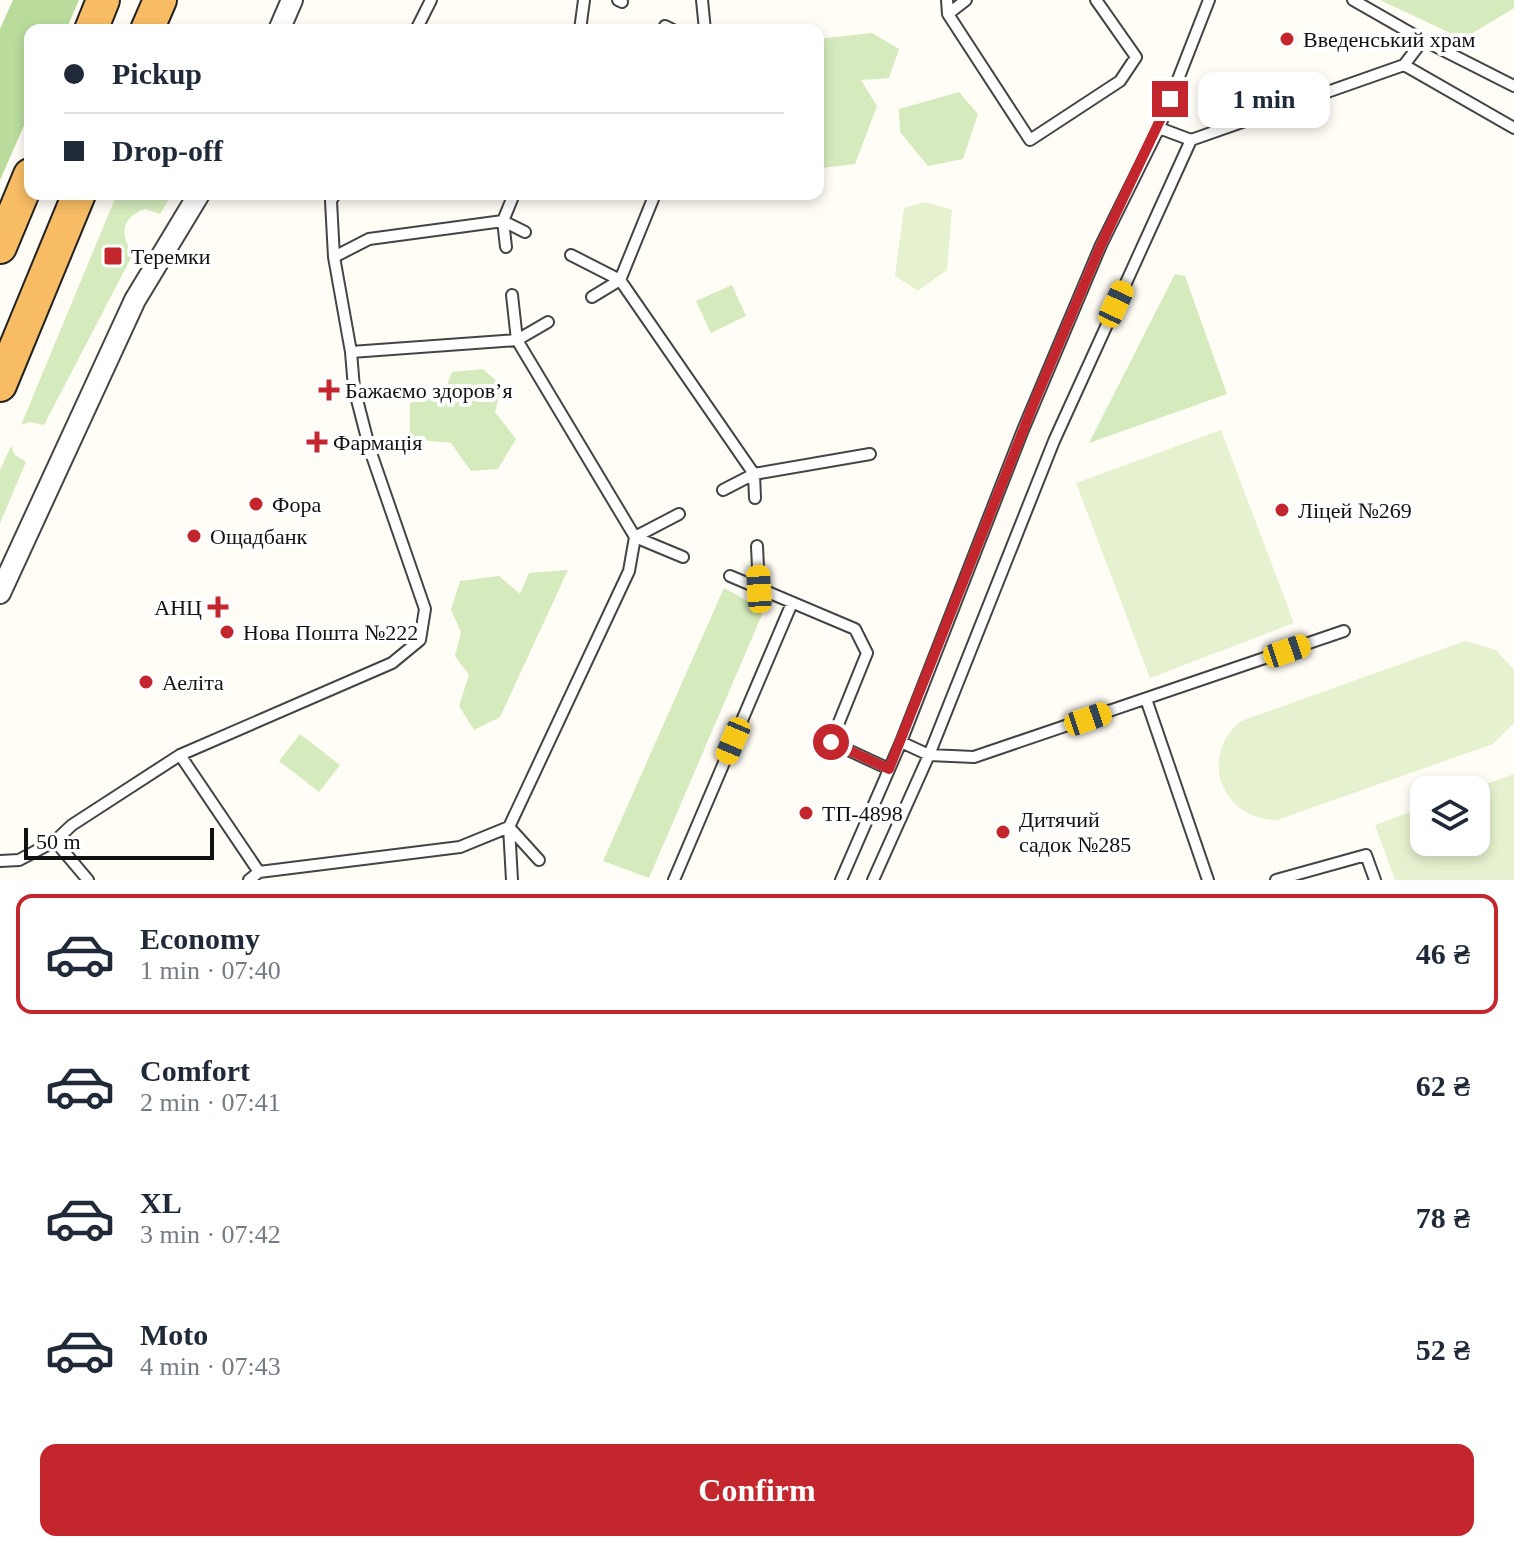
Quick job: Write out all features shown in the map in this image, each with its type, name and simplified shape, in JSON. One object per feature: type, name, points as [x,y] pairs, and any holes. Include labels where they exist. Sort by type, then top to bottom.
[{"type":"highway","points":[[93,24],[103,0]]},
{"type":"highway","points":[[150,24],[160,0]]},
{"type":"highway","points":[[0,247],[24,189]]},
{"type":"highway","points":[[0,385],[77,200]]},
{"type":"street","points":[[282,24],[292,0]]},
{"type":"street","points":[[0,593],[135,300],[195,200]]},
{"type":"lane","points":[[419,24],[431,0]]},
{"type":"lane","points":[[581,24],[584,0]]},
{"type":"lane","points":[[702,0],[704,24]]},
{"type":"lane","points":[[947,0],[948,14],[1030,140],[1120,81],[1136,57],[1096,0]]},
{"type":"lane","points":[[948,14],[966,0]]},
{"type":"lane","points":[[841,880],[901,742],[1023,430],[1101,245],[1159,128],[1209,0]]},
{"type":"lane","points":[[1353,0],[1514,86]]},
{"type":"lane","points":[[1159,128],[1191,140],[1404,65],[1423,40]]},
{"type":"lane","points":[[1404,65],[1514,128]]},
{"type":"lane","points":[[873,880],[929,755],[1054,441],[1191,140]]},
{"type":"lane","points":[[0,861],[19,860],[55,841],[72,825],[180,755],[392,663],[420,640],[425,609],[370,450],[354,388],[351,352],[334,257],[332,200]]},
{"type":"lane","points":[[506,247],[503,221],[512,200]]},
{"type":"lane","points":[[592,297],[620,280],[653,200]]},
{"type":"lane","points":[[334,257],[369,239],[503,221],[525,232]]},
{"type":"lane","points":[[571,255],[620,280],[754,474],[755,498]]},
{"type":"lane","points":[[512,295],[517,340],[635,537],[683,557]]},
{"type":"lane","points":[[351,352],[517,340],[548,322]]},
{"type":"lane","points":[[723,490],[754,474],[870,454]]},
{"type":"lane","points":[[635,537],[679,514]]},
{"type":"lane","points":[[512,880],[509,827],[629,571],[635,537]]},
{"type":"lane","points":[[757,546],[759,589]]},
{"type":"lane","points":[[730,576],[855,629],[867,653],[831,742],[889,769]]},
{"type":"lane","points":[[674,880],[792,603]]},
{"type":"lane","points":[[901,742],[929,755],[974,757],[1344,631]]},
{"type":"lane","points":[[1146,699],[1208,880]]},
{"type":"lane","points":[[180,755],[259,876]]},
{"type":"lane","points":[[509,827],[539,860]]},
{"type":"lane","points":[[249,880],[259,876],[460,847],[509,827]]},
{"type":"lane","points":[[55,841],[88,880]]},
{"type":"lane","points":[[1276,880],[1366,855],[1375,880]]},
{"type":"green space","points":[[13,0],[79,0],[69,24],[24,24],[24,126],[0,180],[0,29]]},
{"type":"green space","points":[[1380,0],[1514,0],[1514,8],[1463,39]]},
{"type":"green space","points":[[872,33],[899,49],[889,78],[861,80],[877,106],[855,164],[824,168],[824,38]]},
{"type":"green space","points":[[959,92],[978,114],[963,159],[928,166],[900,132],[899,109]]},
{"type":"green space","points":[[115,200],[168,200],[160,214],[145,209],[127,222],[124,233],[133,254],[44,425],[30,422],[21,425]]},
{"type":"green space","points":[[925,202],[952,210],[947,270],[918,291],[895,276],[904,208]]},
{"type":"green space","points":[[1175,274],[1185,276],[1227,394],[1089,443]]},
{"type":"green space","points":[[732,285],[746,316],[711,333],[696,301]]},
{"type":"green space","points":[[483,369],[502,386],[495,412],[516,439],[498,469],[471,471],[451,443],[410,439],[410,403],[443,395],[452,372]]},
{"type":"green space","points":[[1221,430],[1294,623],[1150,678],[1076,483]]},
{"type":"green space","points":[[11,446],[15,455],[26,462],[0,523],[0,470]]},
{"type":"green space","points":[[568,570],[500,717],[474,730],[459,706],[469,675],[455,656],[461,632],[451,610],[460,581],[499,576],[520,594],[529,573]]},
{"type":"green space","points":[[724,588],[764,610],[649,878],[603,861]]},
{"type":"green space","points":[[1465,641],[1496,650],[1514,670],[1514,723],[1493,744],[1277,820],[1258,817],[1230,798],[1222,784],[1220,751],[1228,735],[1241,721]]},
{"type":"green space","points":[[300,734],[340,765],[319,792],[279,761]]},
{"type":"green space","points":[[1514,774],[1514,880],[1395,880],[1375,825],[1410,812],[1410,856],[1490,856],[1490,783]]},
{"type":"place","name":"Введенський храм","points":[[1287,39]]},
{"type":"place","name":"Теремки","points":[[113,256]]},
{"type":"place","name":"Бажаємо здоровʼя","points":[[329,390]]},
{"type":"place","name":"Фармація","points":[[317,442]]},
{"type":"place","name":"Фора","points":[[256,504]]},
{"type":"place","name":"Ліцей №269","points":[[1282,510]]},
{"type":"place","name":"Ощадбанк","points":[[194,536]]},
{"type":"place","name":"АНЦ","points":[[218,607]]},
{"type":"place","name":"Нова Пошта №222","points":[[227,632]]},
{"type":"place","name":"Аеліта","points":[[146,682]]},
{"type":"place","name":"ТП-4898","points":[[806,813]]},
{"type":"place","name":"Дитячий садок №285","points":[[1003,832]]},
{"type":"route","points":[[831,742],[889,769],[1034,403],[1101,245],[1159,128],[1170,99]]}]
